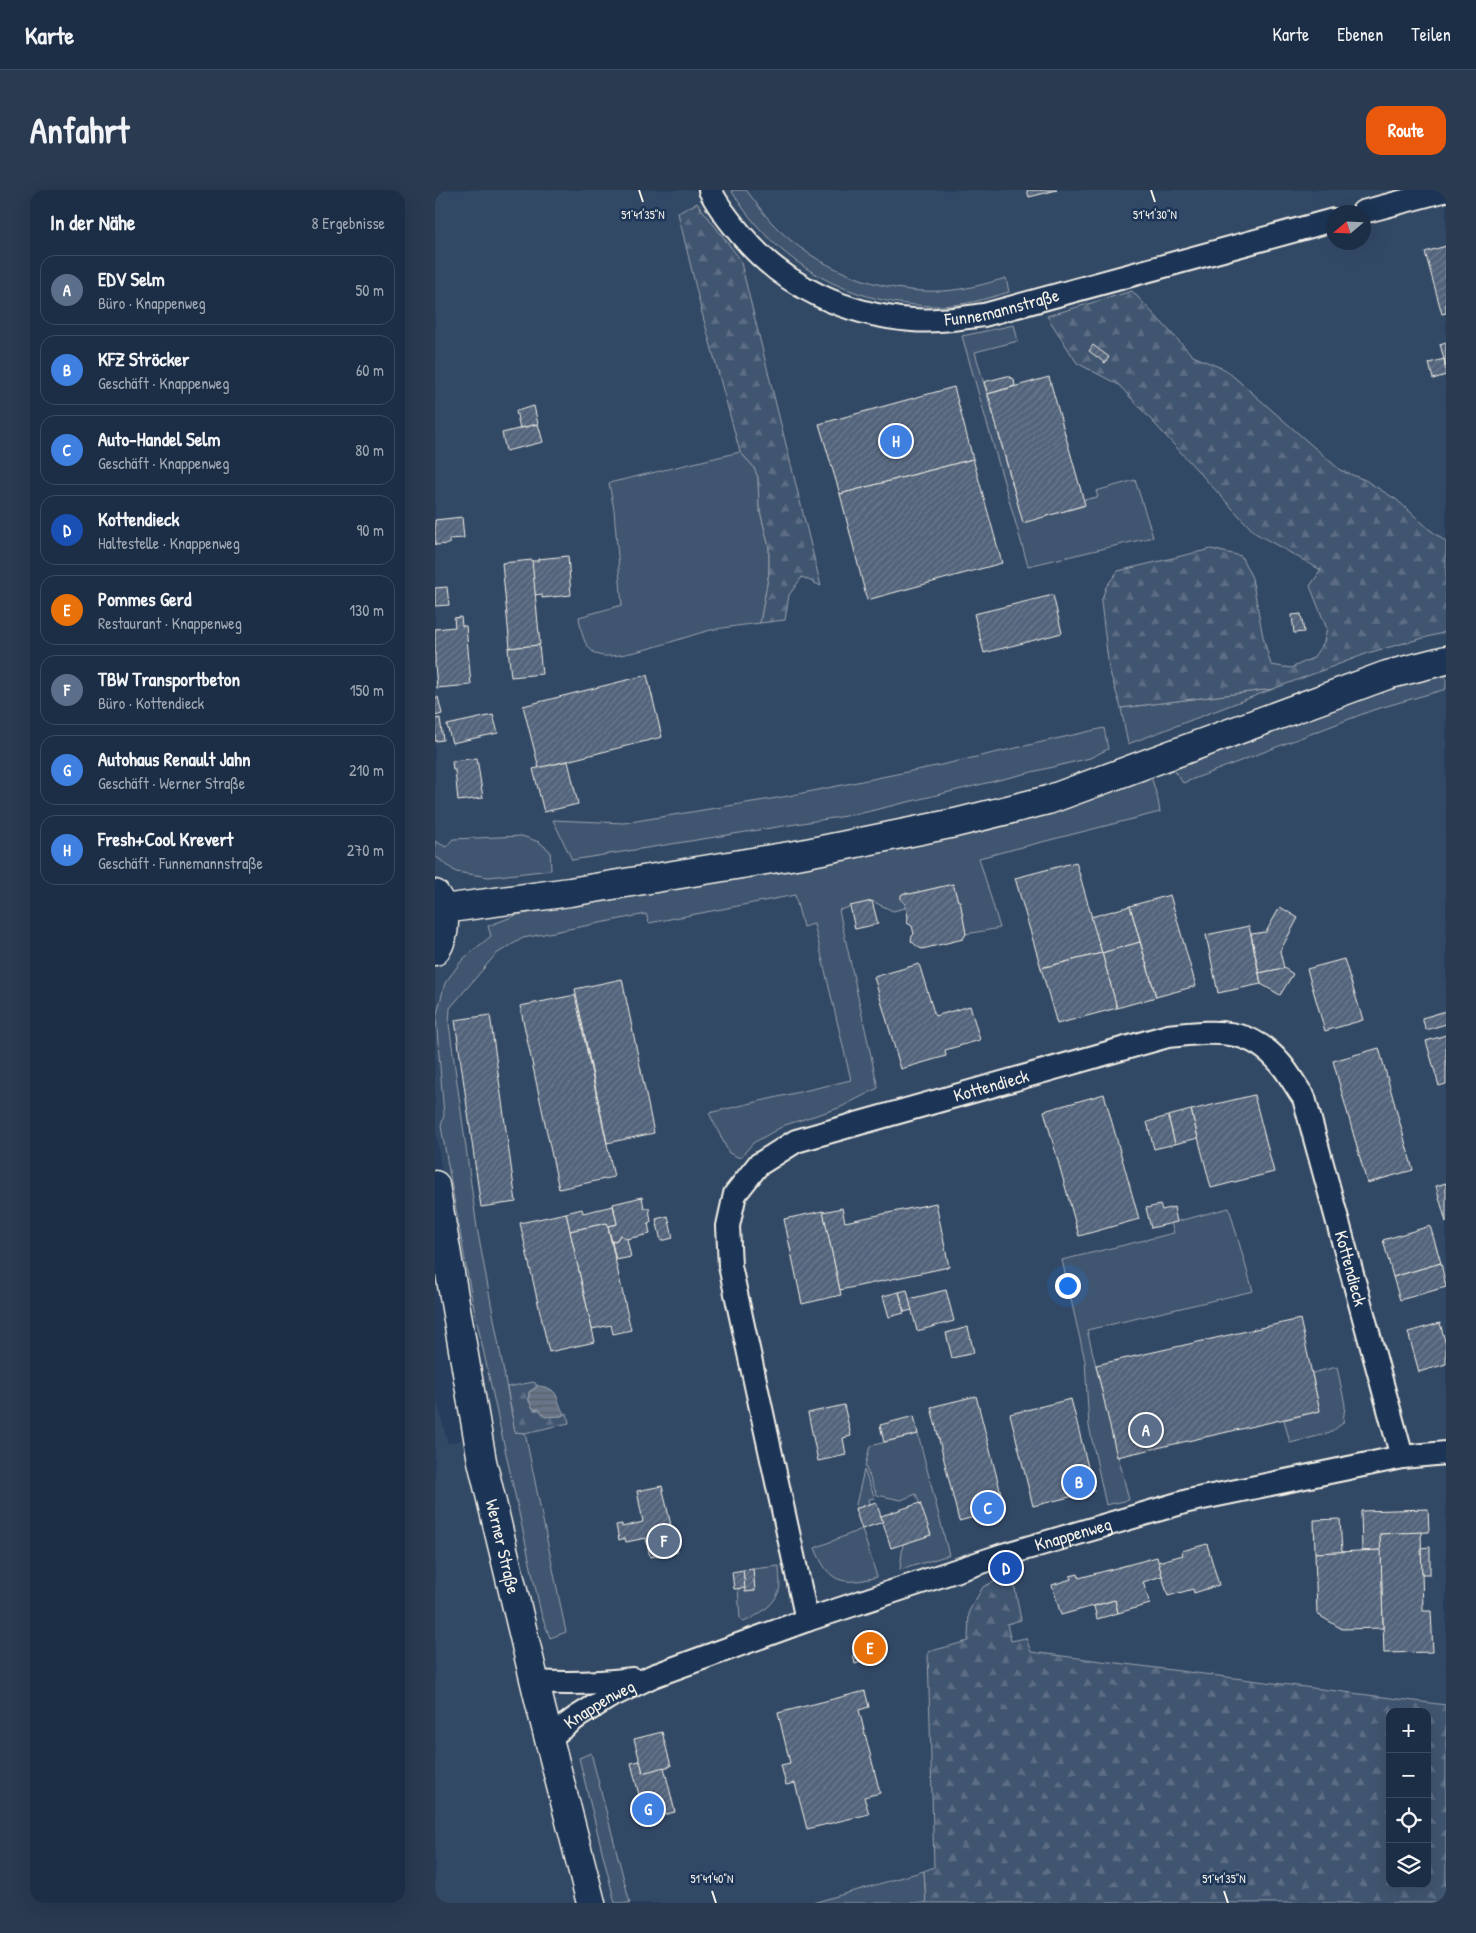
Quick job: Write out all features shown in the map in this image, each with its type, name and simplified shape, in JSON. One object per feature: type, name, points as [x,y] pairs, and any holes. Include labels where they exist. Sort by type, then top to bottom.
[{"type":"street","name":"Funnemannstraße","points":[[710,190],[733,225],[756,253],[785,277],[808,290],[840,304],[875,315],[913,320],[951,320],[984,315],[1326,222]]},
{"type":"street","points":[[1371,210],[1446,190]]},
{"type":"street","points":[[435,952],[443,936],[445,922],[439,902],[570,892],[802,854],[955,824],[1048,800],[1387,675],[1446,660]]},
{"type":"street","name":"Kottendieck","points":[[807,1620],[731,1266],[728,1226],[735,1194],[758,1165],[796,1141],[1169,1036],[1217,1032],[1253,1040],[1280,1062],[1304,1098],[1402,1457]]},
{"type":"street","name":"Werner Straße","points":[[435,1185],[481,1461],[591,1903]]},
{"type":"street","name":"Knappenweg","points":[[549,1738],[577,1717],[609,1697],[653,1676],[807,1620],[1003,1555],[1189,1501],[1402,1457],[1446,1453]]},
{"type":"street","name":"Knappenweg","points":[[535,1682],[568,1684],[604,1683],[653,1676]]},
{"type":"shaded area","points":[[435,190],[1446,190],[1446,1705],[1031,1652],[1011,1641],[1007,1624],[1021,1619],[969,1611],[968,1641],[934,1867],[924,1871],[926,1903],[435,1903],[435,1394],[448,1444],[493,1431],[447,1209],[435,1125]]},
{"type":"shaded area","points":[[538,1386],[545,1387],[554,1392],[564,1414],[561,1416],[545,1417],[539,1409],[534,1410],[529,1401],[529,1392]]},
{"type":"green space","points":[[731,190],[746,190],[772,223],[789,239],[828,265],[850,275],[872,283],[919,291],[958,289],[1006,278],[1009,292],[983,300],[938,306],[906,304],[875,298],[846,289],[819,276],[793,259],[770,239],[749,216]]},
{"type":"green space","points":[[697,203],[740,259],[821,586],[802,577],[789,595],[785,620],[760,623],[769,573],[769,547],[759,507],[758,477],[753,466],[740,452],[702,313],[678,213]]},
{"type":"green space","points":[[1132,291],[1193,356],[1226,370],[1340,470],[1365,480],[1397,500],[1446,542],[1446,632],[1371,652],[1273,689],[1121,708],[1109,669],[1101,602],[1106,587],[1118,571],[1211,549],[1241,556],[1252,578],[1263,637],[1271,665],[1291,668],[1313,658],[1324,642],[1327,629],[1310,586],[1321,570],[1255,533],[1119,385],[1077,363],[1047,316]]},
{"type":"green space","points":[[1014,325],[1018,341],[975,352],[1023,522],[1084,506],[1083,500],[1098,497],[1096,491],[1135,480],[1153,537],[1028,566],[962,336]]},
{"type":"green space","points":[[740,452],[753,466],[758,477],[759,507],[769,547],[769,573],[760,623],[711,630],[635,652],[605,656],[596,654],[585,642],[579,617],[622,605],[614,510],[609,483]]},
{"type":"green space","points":[[1446,671],[1446,689],[1373,710],[1183,783],[1174,770],[1308,714]]},
{"type":"green space","points":[[1273,689],[1128,744],[1121,708]]},
{"type":"green space","points":[[1104,728],[1108,749],[1090,758],[858,814],[572,860],[553,820],[624,823],[783,797],[941,765]]},
{"type":"green space","points":[[1151,776],[1160,812],[979,858],[1000,928],[966,934],[960,902],[958,901],[953,884],[910,894],[903,893],[901,900],[905,903],[905,908],[893,911],[872,901],[839,910],[878,1088],[839,1108],[785,1125],[753,1143],[740,1158],[729,1153],[709,1113],[851,1080],[814,924],[803,927],[795,895],[649,923],[646,914],[523,938],[496,954],[450,1008],[449,1024],[477,1228],[515,1432],[525,1433],[566,1632],[550,1638],[541,1613],[472,1299],[441,1126],[444,1115],[436,1018],[445,983],[463,959],[491,936],[488,926],[517,915],[941,840],[1037,816]]},
{"type":"green space","points":[[522,836],[539,842],[550,851],[551,870],[489,877],[456,872],[435,856],[435,841],[446,847],[453,839]]},
{"type":"green space","points":[[1229,1208],[1253,1291],[1087,1330],[1129,1500],[1106,1505],[1089,1426],[1085,1361],[1062,1260],[1174,1233],[1171,1223]]},
{"type":"green space","points":[[1337,1367],[1345,1405],[1343,1423],[1330,1433],[1290,1443],[1284,1420],[1320,1411],[1312,1373]]},
{"type":"green space","points":[[534,1382],[538,1386],[529,1392],[529,1401],[534,1410],[539,1409],[561,1416],[567,1413],[569,1423],[525,1433],[515,1432],[507,1387]]},
{"type":"green space","points":[[918,1434],[949,1555],[900,1570],[903,1544],[931,1535],[916,1494],[901,1500],[877,1495],[865,1466],[870,1446]]},
{"type":"green space","points":[[864,1470],[875,1498],[869,1499],[870,1504],[855,1509]]},
{"type":"green space","points":[[862,1529],[877,1577],[855,1581],[838,1579],[826,1569],[815,1548]]},
{"type":"green space","points":[[779,1566],[779,1591],[773,1602],[744,1622],[740,1619],[738,1588],[755,1591],[753,1569]]},
{"type":"green space","points":[[1012,1573],[1021,1620],[1007,1624],[1011,1641],[1026,1638],[1031,1652],[1446,1705],[1446,1903],[926,1903],[924,1871],[934,1867],[928,1652],[968,1641],[969,1611],[983,1587]]},
{"type":"green space","points":[[591,1753],[630,1903],[615,1903],[579,1758]]},
{"type":"green space","points":[[924,1871],[926,1903],[813,1903]]},
{"type":"building","points":[[1027,190],[1057,190],[1029,197]]},
{"type":"building","points":[[1446,246],[1446,313],[1442,314],[1425,252]]},
{"type":"building","points":[[1446,342],[1446,367],[1440,344]]},
{"type":"building","points":[[1093,345],[1109,357],[1105,363],[1089,351]]},
{"type":"building","points":[[1444,359],[1446,375],[1433,379],[1429,363]]},
{"type":"building","points":[[1007,376],[1014,379],[1015,386],[988,394],[984,382]]},
{"type":"building","points":[[1049,377],[1085,505],[1023,523],[988,394]]},
{"type":"building","points":[[954,387],[973,459],[840,494],[819,424]]},
{"type":"building","points":[[534,406],[538,424],[520,428],[516,411]]},
{"type":"building","points":[[538,424],[543,442],[506,451],[502,433]]},
{"type":"building","points":[[973,459],[1002,563],[867,600],[840,494]]},
{"type":"building","points":[[462,517],[464,538],[449,539],[449,544],[435,545],[435,520]]},
{"type":"building","points":[[568,556],[571,595],[542,598],[542,594],[535,595],[531,561]]},
{"type":"building","points":[[532,560],[540,645],[510,648],[502,563]]},
{"type":"building","points":[[447,587],[449,605],[435,606],[435,588]]},
{"type":"building","points":[[1053,595],[1062,633],[984,653],[974,614]]},
{"type":"building","points":[[1301,614],[1304,632],[1294,633],[1292,615]]},
{"type":"building","points":[[461,617],[462,626],[466,626],[471,685],[437,688],[435,629],[455,627],[454,618]]},
{"type":"building","points":[[539,645],[542,674],[511,677],[508,648]]},
{"type":"building","points":[[647,675],[662,737],[539,768],[523,706]]},
{"type":"building","points":[[438,697],[442,714],[435,716],[435,698]]},
{"type":"building","points":[[493,715],[498,733],[452,743],[447,725]]},
{"type":"building","points":[[440,718],[443,740],[435,741],[435,719]]},
{"type":"building","points":[[477,758],[483,798],[458,801],[455,770],[453,770],[452,761]]},
{"type":"building","points":[[568,761],[578,804],[544,812],[533,769]]},
{"type":"building","points":[[1076,862],[1102,953],[1041,968],[1015,878]]},
{"type":"building","points":[[953,884],[958,901],[960,901],[966,934],[963,939],[922,949],[918,947],[911,941],[914,934],[912,926],[907,923],[908,917],[905,903],[901,900],[901,895]]},
{"type":"building","points":[[1170,895],[1196,986],[1156,997],[1130,906]]},
{"type":"building","points":[[872,901],[878,924],[855,929],[850,906]]},
{"type":"building","points":[[1130,906],[1140,942],[1102,953],[1091,917]]},
{"type":"building","points":[[1280,907],[1298,918],[1280,951],[1284,968],[1259,973],[1251,934],[1266,932]]},
{"type":"building","points":[[1249,926],[1261,984],[1218,993],[1206,935]]},
{"type":"building","points":[[1140,942],[1156,997],[1117,1008],[1102,953]]},
{"type":"building","points":[[1102,953],[1117,1008],[1057,1024],[1041,968]]},
{"type":"building","points":[[1344,959],[1363,1020],[1325,1031],[1307,969]]},
{"type":"building","points":[[919,964],[935,1016],[970,1006],[980,1040],[945,1050],[946,1056],[901,1069],[874,977]]},
{"type":"building","points":[[1284,968],[1293,974],[1280,995],[1261,984],[1259,973]]},
{"type":"building","points":[[622,979],[654,1133],[607,1143],[575,989]]},
{"type":"building","points":[[575,995],[614,1177],[559,1189],[520,1006]]},
{"type":"building","points":[[1446,1011],[1446,1024],[1426,1030],[1422,1018]]},
{"type":"building","points":[[490,1015],[516,1202],[481,1207],[455,1020]]},
{"type":"building","points":[[1446,1035],[1446,1084],[1439,1086],[1426,1041]]},
{"type":"building","points":[[1379,1048],[1413,1170],[1367,1183],[1333,1061]]},
{"type":"building","points":[[1104,1094],[1139,1219],[1079,1236],[1044,1111]]},
{"type":"building","points":[[1254,1095],[1274,1172],[1211,1188],[1191,1110]]},
{"type":"building","points":[[1191,1110],[1198,1138],[1175,1144],[1168,1116]]},
{"type":"building","points":[[1168,1116],[1175,1144],[1154,1149],[1147,1122]]},
{"type":"building","points":[[1446,1183],[1446,1222],[1436,1186]]},
{"type":"building","points":[[642,1197],[644,1208],[649,1208],[651,1222],[648,1223],[650,1234],[626,1239],[620,1235],[617,1240],[612,1242],[608,1226],[617,1224],[613,1204]]},
{"type":"building","points":[[936,1203],[949,1267],[840,1290],[823,1212],[842,1208],[845,1222]]},
{"type":"building","points":[[1160,1205],[1162,1210],[1174,1207],[1177,1222],[1151,1228],[1146,1208]]},
{"type":"building","points":[[613,1206],[617,1224],[608,1226],[607,1223],[570,1231],[566,1213],[582,1209],[583,1213]]},
{"type":"building","points":[[823,1211],[841,1295],[802,1304],[784,1219]]},
{"type":"building","points":[[566,1213],[595,1342],[549,1352],[520,1223]]},
{"type":"building","points":[[668,1216],[673,1238],[661,1241],[656,1219]]},
{"type":"building","points":[[607,1223],[631,1330],[613,1334],[611,1325],[592,1329],[570,1231]]},
{"type":"building","points":[[1430,1226],[1441,1263],[1393,1277],[1383,1240]]},
{"type":"building","points":[[620,1235],[627,1239],[631,1257],[616,1260],[612,1242],[617,1240]]},
{"type":"building","points":[[1441,1263],[1446,1287],[1400,1300],[1393,1277]]},
{"type":"building","points":[[907,1290],[912,1310],[904,1312],[899,1292]]},
{"type":"building","points":[[946,1290],[954,1321],[917,1331],[909,1299]]},
{"type":"building","points":[[899,1292],[904,1313],[889,1317],[883,1296]]},
{"type":"building","points":[[1300,1319],[1320,1411],[1117,1457],[1096,1365]]},
{"type":"building","points":[[1440,1323],[1446,1345],[1446,1364],[1419,1372],[1408,1332]]},
{"type":"building","points":[[968,1327],[974,1353],[952,1358],[946,1333]]},
{"type":"building","points":[[976,1396],[1005,1509],[959,1521],[931,1407]]},
{"type":"building","points":[[1071,1399],[1094,1491],[1033,1506],[1010,1414]]},
{"type":"building","points":[[844,1405],[851,1436],[843,1438],[846,1455],[818,1461],[808,1413]]},
{"type":"building","points":[[914,1416],[918,1434],[884,1442],[880,1425]]},
{"type":"building","points":[[662,1486],[677,1552],[650,1557],[646,1538],[626,1542],[625,1538],[619,1540],[616,1525],[622,1524],[622,1527],[643,1522],[637,1491]]},
{"type":"building","points":[[876,1502],[883,1522],[862,1529],[855,1509]]},
{"type":"building","points":[[920,1503],[931,1535],[891,1548],[881,1516]]},
{"type":"building","points":[[1428,1509],[1429,1532],[1380,1534],[1381,1550],[1362,1551],[1361,1511]]},
{"type":"building","points":[[1340,1519],[1342,1552],[1315,1553],[1314,1520]]},
{"type":"building","points":[[1421,1532],[1423,1611],[1431,1611],[1433,1652],[1384,1653],[1380,1534]]},
{"type":"building","points":[[1207,1544],[1219,1585],[1194,1593],[1193,1589],[1168,1596],[1158,1562],[1183,1555],[1182,1551]]},
{"type":"building","points":[[1430,1547],[1430,1574],[1422,1574],[1421,1548]]},
{"type":"building","points":[[1381,1550],[1383,1628],[1342,1629],[1317,1614],[1315,1553]]},
{"type":"building","points":[[1157,1557],[1162,1576],[1143,1582],[1150,1604],[1118,1613],[1115,1600],[1061,1615],[1052,1585],[1071,1579],[1070,1576],[1078,1574],[1079,1578]]},
{"type":"building","points":[[753,1569],[755,1591],[745,1592],[743,1570]]},
{"type":"building","points":[[743,1570],[745,1588],[734,1589],[732,1572]]},
{"type":"building","points":[[1115,1600],[1118,1613],[1097,1619],[1094,1606]]},
{"type":"building","points":[[878,1634],[880,1656],[855,1664],[853,1654],[860,1652],[859,1645],[870,1643],[868,1636]]},
{"type":"building","points":[[865,1691],[869,1707],[859,1710],[880,1793],[864,1797],[869,1814],[807,1829],[795,1783],[786,1785],[781,1765],[790,1763],[778,1713]]},
{"type":"building","points":[[662,1732],[671,1766],[643,1773],[634,1739]]},
{"type":"building","points":[[640,1761],[643,1773],[664,1767],[675,1812],[645,1819],[631,1763]]},
{"type":"place","name":"Fresh+Cool Krevert","points":[[896,441]]},
{"type":"place","name":"EDV Selm","points":[[1146,1430]]},
{"type":"place","name":"KFZ Ströcker","points":[[1079,1482]]},
{"type":"place","name":"Auto-Handel Selm","points":[[988,1508]]},
{"type":"place","name":"TBW Transportbeton","points":[[664,1541]]},
{"type":"place","name":"Kottendieck","points":[[1006,1568]]},
{"type":"place","name":"Pommes Gerd","points":[[870,1648]]},
{"type":"place","name":"Autohaus Renault Jahn","points":[[648,1809]]}]
